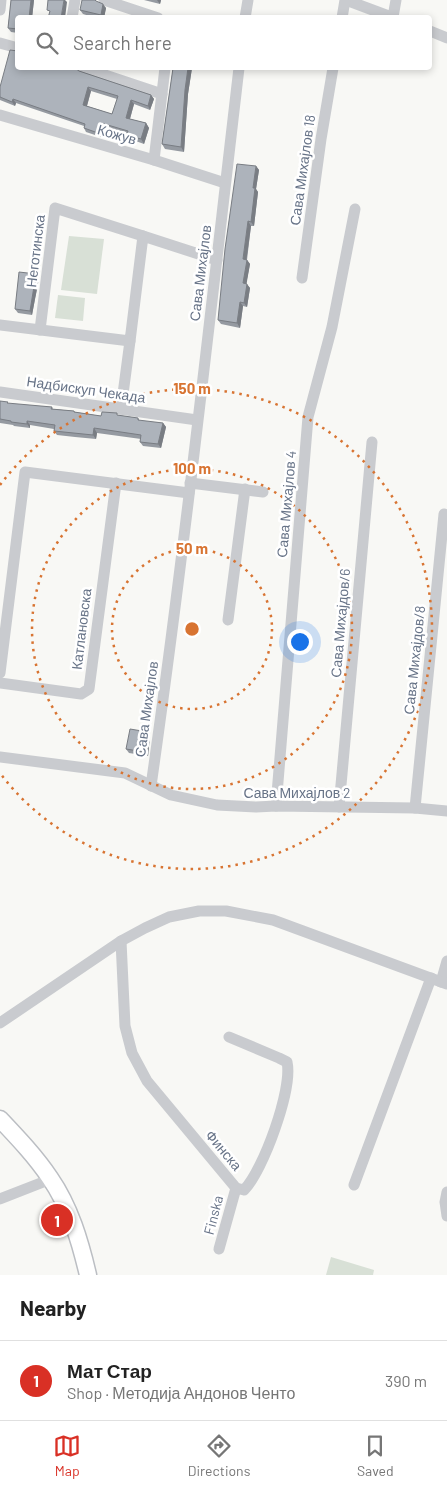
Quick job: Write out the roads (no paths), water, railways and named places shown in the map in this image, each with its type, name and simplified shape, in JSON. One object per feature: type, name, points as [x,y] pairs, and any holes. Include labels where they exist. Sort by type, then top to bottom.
[{"type":"main road","points":[[0,1119],[25,1145],[51,1179],[65,1204],[78,1234],[88,1275]]},
{"type":"street","points":[[0,10],[1,0]]},
{"type":"street","points":[[72,15],[75,0]]},
{"type":"street","points":[[104,0],[149,15]]},
{"type":"street","points":[[246,15],[248,0]]},
{"type":"street","points":[[343,15],[346,0],[387,15]]},
{"type":"street","points":[[393,15],[396,0]]},
{"type":"street","points":[[432,32],[447,38]]},
{"type":"street","points":[[0,43],[15,47]]},
{"type":"street","points":[[90,70],[162,94]]},
{"type":"street","points":[[154,160],[165,70]]},
{"type":"street","name":"Сава Михајлов","points":[[0,757],[125,773],[151,786],[217,260],[239,70]]},
{"type":"street","name":"Сава Михајлов 18","points":[[302,278],[333,70]]},
{"type":"street","name":"Кожув","points":[[0,115],[225,183]]},
{"type":"street","name":"Неготинска","points":[[40,330],[55,208],[217,260]]},
{"type":"street","name":"Сава Михајлов 4","points":[[276,806],[308,417],[332,327],[355,208]]},
{"type":"street","points":[[121,409],[143,236]]},
{"type":"street","points":[[0,325],[130,340]]},
{"type":"street","name":"Надбискуп Чекада","points":[[0,392],[197,420]]},
{"type":"street","name":"Сава Михајдов/6","points":[[339,807],[372,442]]},
{"type":"street","points":[[0,673],[25,472],[116,483],[189,488],[245,489],[263,492]]},
{"type":"street","name":"Катлановска","points":[[0,683],[81,694],[89,689],[116,483]]},
{"type":"street","points":[[228,620],[245,489]]},
{"type":"street","name":"Сава Михајдов/8","points":[[415,808],[444,514]]},
{"type":"street","name":"Сава Михајлов 2","points":[[151,786],[172,795],[217,805],[415,808],[447,811]]},
{"type":"street","points":[[0,1023],[122,941],[145,928],[169,917],[199,911],[226,910],[274,920],[440,982]]},
{"type":"street","name":"Финска","points":[[122,941],[125,1026],[132,1053],[147,1081],[236,1188],[244,1190],[259,1166],[284,1104],[288,1069],[287,1062],[229,1037]]},
{"type":"street","points":[[354,1185],[447,962]]},
{"type":"street","points":[[0,1199],[51,1179]]},
{"type":"street","name":"Finska","points":[[219,1250],[236,1188]]},
{"type":"street","points":[[447,1192],[445,1202],[447,1216]]},
{"type":"place","name":"Мат Стар","points":[[57,1220]]}]
